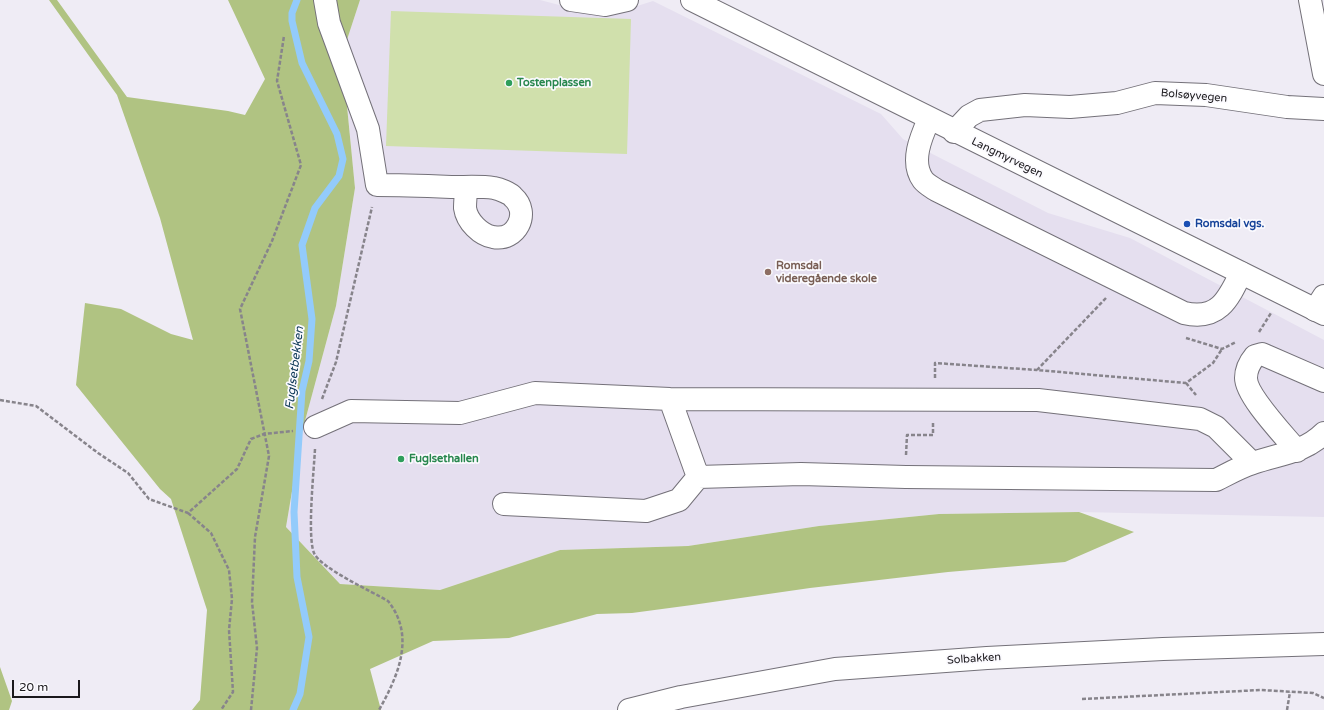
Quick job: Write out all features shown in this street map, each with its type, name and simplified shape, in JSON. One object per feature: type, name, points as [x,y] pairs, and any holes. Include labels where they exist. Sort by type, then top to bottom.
[{"type":"street","points":[[325,0],[330,23],[368,129],[377,185],[466,187]]},
{"type":"street","points":[[571,0],[605,5],[627,0]]},
{"type":"street","name":"Langmyrvegen","points":[[692,0],[954,132],[1241,273],[1321,307]]},
{"type":"street","points":[[1310,0],[1324,74]]},
{"type":"street","name":"Bolsøyvegen","points":[[954,132],[969,116],[980,110],[1025,105],[1070,107],[1118,103],[1155,93],[1206,95],[1287,107],[1324,109]]},
{"type":"street","points":[[929,119],[921,139],[917,157],[918,169],[923,180],[936,190],[1184,312],[1196,315],[1207,314],[1219,309],[1232,293],[1241,273]]},
{"type":"street","points":[[1297,451],[1252,395],[1246,378],[1248,366],[1255,356],[1262,354],[1324,381]]},
{"type":"street","points":[[316,427],[350,411],[460,413],[535,393],[670,399],[1038,400],[1200,419],[1216,427],[1252,463]]},
{"type":"street","points":[[670,399],[698,477]]},
{"type":"street","points":[[504,504],[646,511],[679,500],[698,477],[800,474],[906,478],[1216,480],[1252,463],[1297,451],[1314,443],[1324,433]]},
{"type":"street","name":"Solbakken","points":[[629,710],[681,697],[835,669],[995,657],[1163,649],[1322,647]]},
{"type":"path","points":[[251,710],[258,648],[252,602],[254,537],[269,456],[240,309],[272,241],[301,165],[278,81],[284,36]]},
{"type":"path","points":[[377,185],[336,362],[324,393],[316,427],[317,431],[313,473],[312,532],[314,553],[327,567],[388,601],[395,610],[401,626],[400,665],[391,689],[379,710]]},
{"type":"path","points":[[1037,370],[1106,297]]},
{"type":"path","points":[[1254,335],[1259,333],[1267,322],[1273,308]]},
{"type":"path","points":[[1186,338],[1222,349]]},
{"type":"path","points":[[907,435],[933,435],[935,363],[1186,383],[1213,363],[1222,349],[1243,338]]},
{"type":"path","points":[[0,400],[36,406],[98,453],[128,473],[150,499],[188,513],[211,533],[228,570],[232,599],[229,630],[233,692],[221,710]]},
{"type":"path","points":[[188,513],[237,469],[251,439],[264,434],[283,434]]},
{"type":"path","points":[[1082,699],[1261,690],[1313,693],[1324,698]]},
{"type":"path","points":[[1287,710],[1290,692]]},
{"type":"shaded area","name":"Romsdal videregående skole","points":[[360,0],[540,0],[563,6],[615,13],[653,1],[881,114],[903,139],[1048,213],[1130,238],[1324,340],[1324,517],[1079,512],[939,514],[819,526],[688,546],[560,550],[440,590],[340,584],[286,527],[302,432],[336,306],[355,188],[342,55]]},
{"type":"green space","points":[[49,0],[57,0],[127,97],[228,111],[245,115],[265,79],[228,0],[360,0],[342,55],[355,188],[336,306],[302,432],[286,527],[340,584],[440,590],[560,550],[688,546],[819,526],[939,514],[1079,512],[1134,532],[1065,562],[948,572],[810,588],[632,613],[597,614],[509,638],[433,641],[370,669],[381,710],[192,710],[200,700],[207,610],[171,499],[160,489],[76,385],[85,303],[121,309],[171,334],[193,340],[160,218],[117,95]]},
{"type":"green space","name":"Tostenplassen","points":[[391,11],[631,19],[627,154],[386,146]]},
{"type":"green space","points":[[0,667],[12,701],[9,710],[0,710]]},
{"type":"waterway","name":"Fuglsetbekken","points":[[293,710],[300,694],[309,637],[297,577],[294,512],[302,391],[309,361],[312,319],[302,245],[315,208],[339,176],[343,159],[337,134],[302,63],[292,21],[292,13],[297,0]]},
{"type":"place","name":"Tostenplassen","points":[[509,83]]},
{"type":"place","name":"Romsdal vgs.","points":[[1187,224]]},
{"type":"place","name":"Romsdal videregående skole","points":[[768,272]]},
{"type":"place","name":"Fuglsethallen","points":[[401,459]]}]
